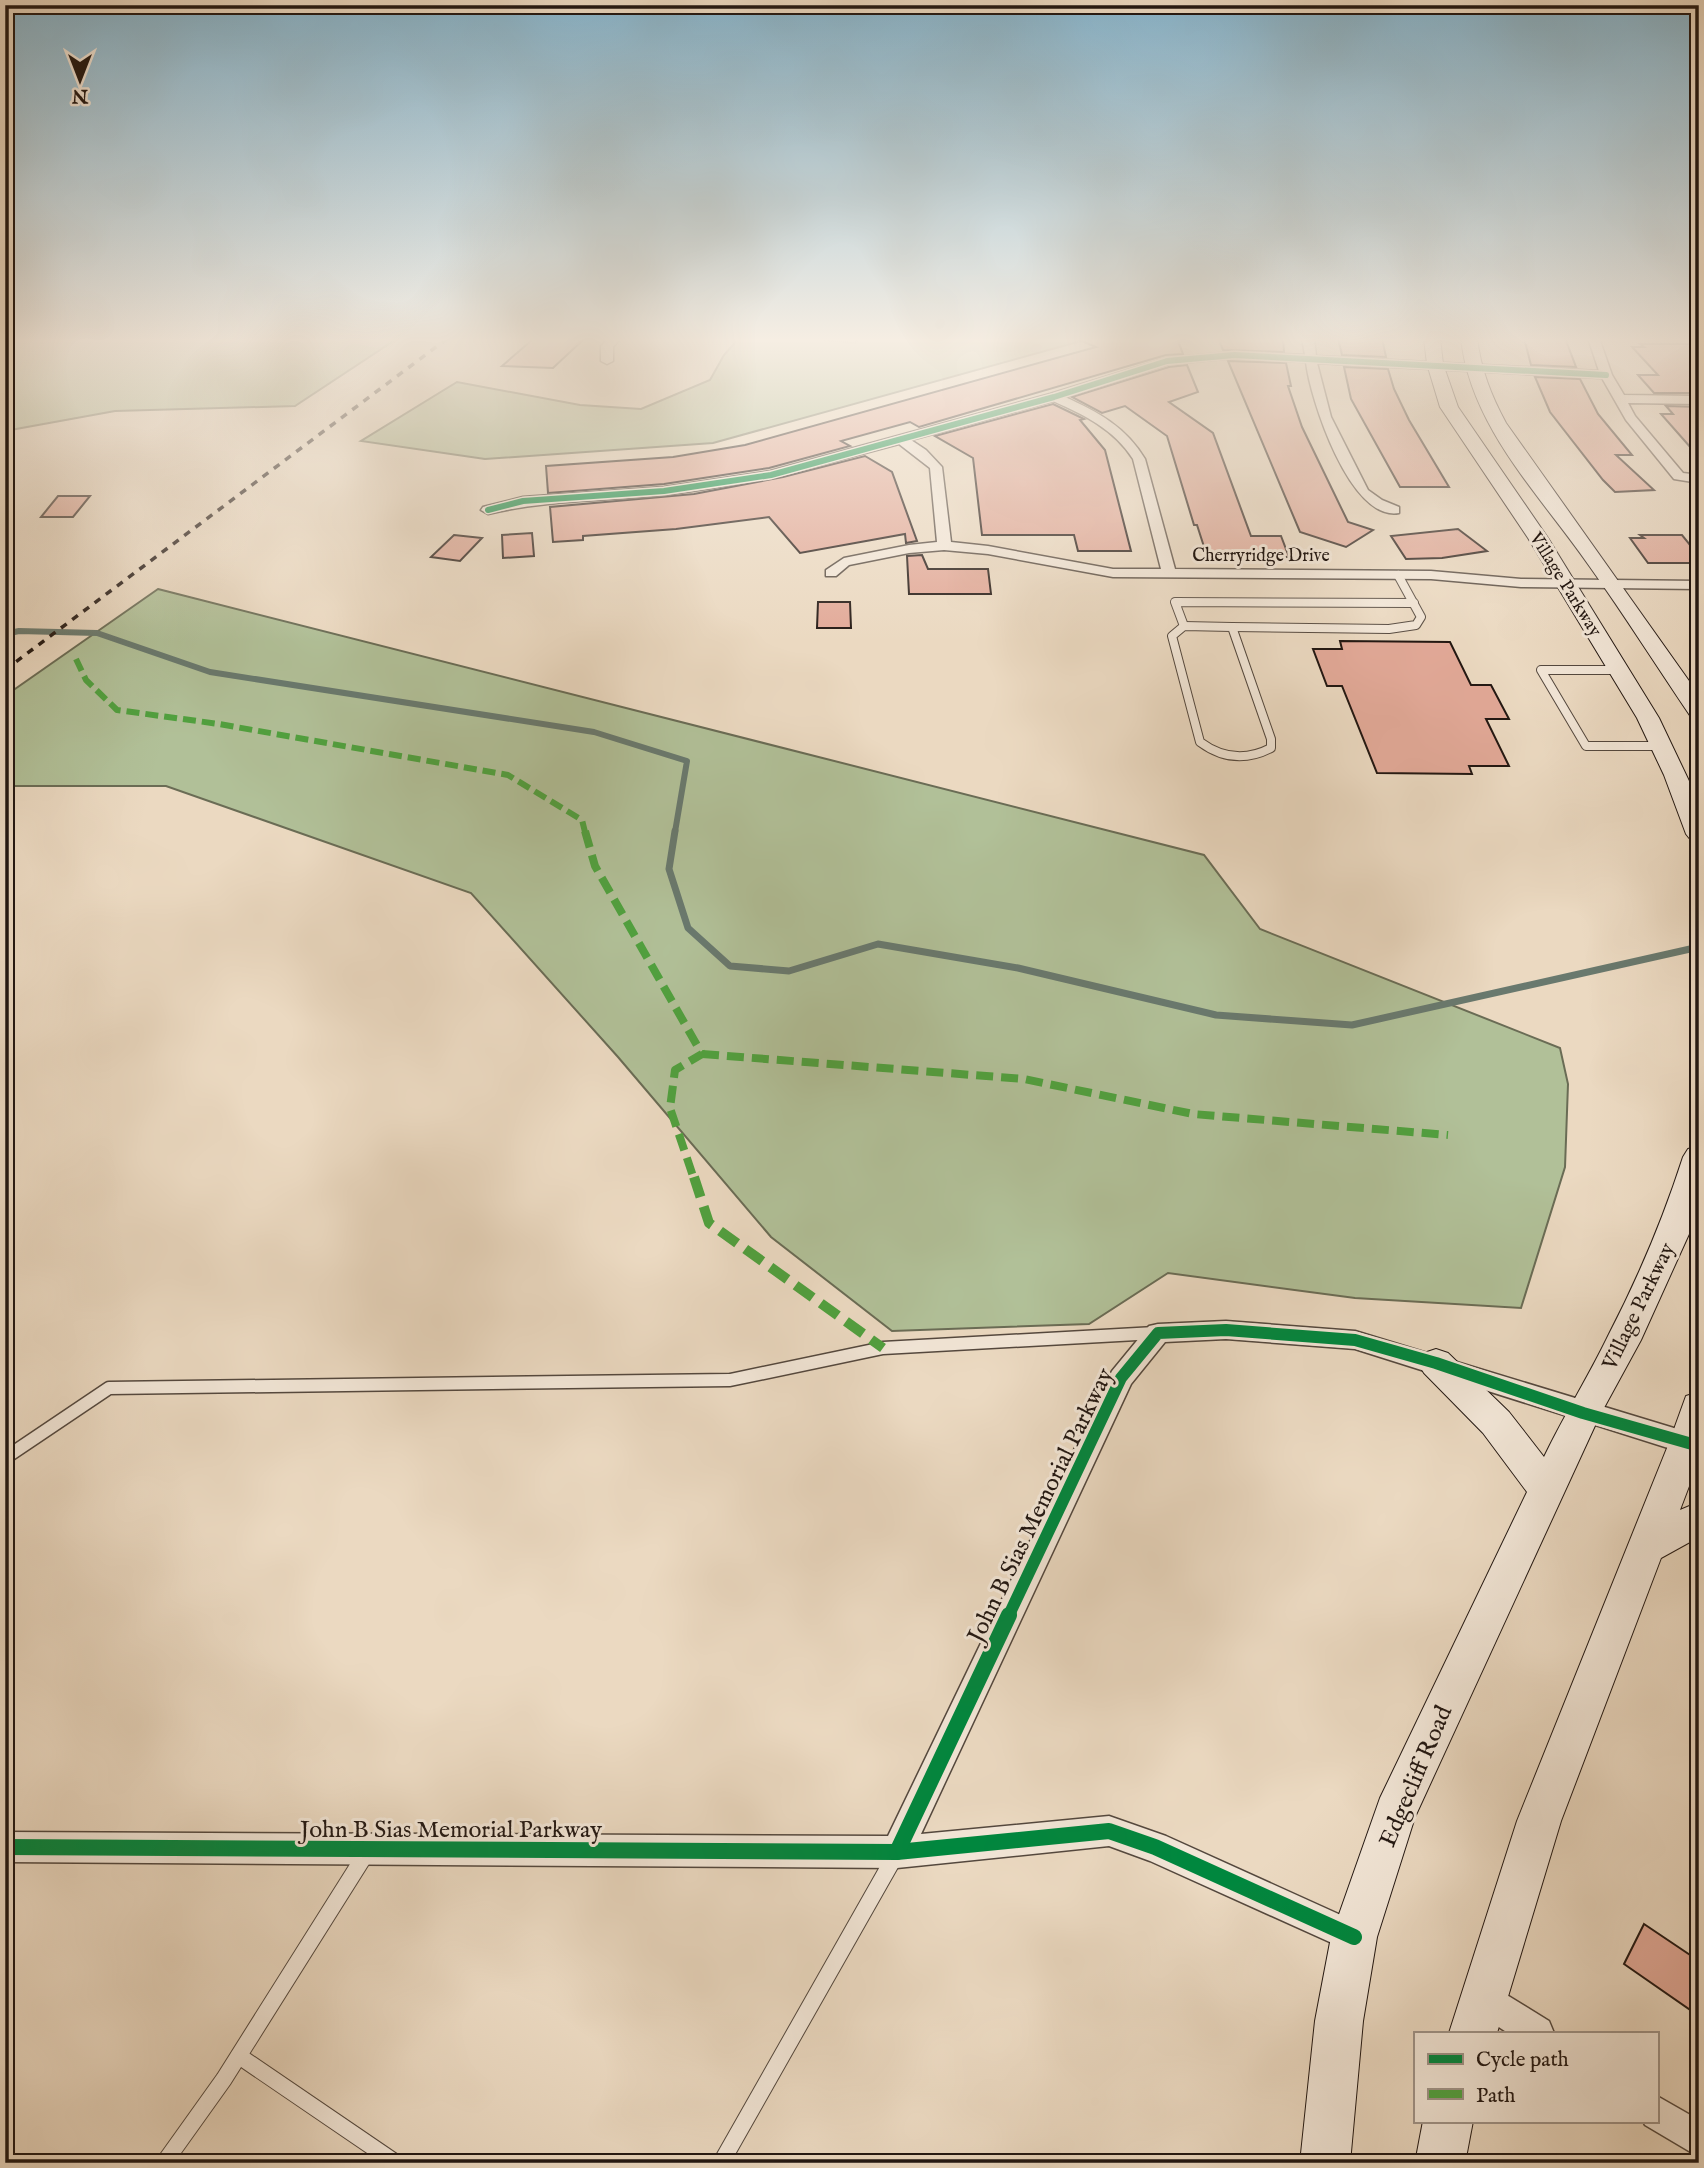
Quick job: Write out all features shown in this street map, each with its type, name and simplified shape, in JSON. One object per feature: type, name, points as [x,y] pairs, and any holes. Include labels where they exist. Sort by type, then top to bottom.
[{"type":"main road","name":"Village Parkway","points":[[1470,439],[1567,584],[1619,670],[1662,746],[1699,834]]},
{"type":"main road","name":"Village Parkway","points":[[1508,439],[1613,585],[1699,712]]},
{"type":"main road","name":"Village Parkway","points":[[1583,1413],[1625,1340],[1678,1223],[1699,1157]]},
{"type":"main road","points":[[1436,1363],[1483,1405],[1505,1430],[1546,1491]]},
{"type":"main road","name":"Edgecliff Road","points":[[1325,2163],[1339,2021],[1354,1937],[1395,1813],[1583,1413]]},
{"type":"main road","points":[[1479,2015],[1539,1821],[1693,1424]]},
{"type":"main road","points":[[1646,1547],[1699,1518]]},
{"type":"main road","points":[[1440,2163],[1448,2122]]},
{"type":"street","points":[[488,510],[523,501],[664,491],[726,483],[820,463],[905,439]]},
{"type":"street","points":[[1124,439],[1133,447],[1139,459],[1169,574]]},
{"type":"street","points":[[1337,439],[1363,492],[1377,503],[1394,510]]},
{"type":"street","points":[[1648,439],[1679,476],[1699,479]]},
{"type":"street","points":[[902,440],[922,453],[936,467],[944,546]]},
{"type":"street","name":"Cherryridge Drive","points":[[831,573],[844,562],[909,549],[944,546],[988,551],[1100,572],[1398,575],[1567,584],[1699,585]]},
{"type":"street","points":[[1158,1333],[1226,1330],[1354,1340],[1436,1363],[1583,1413],[1693,1424]]},
{"type":"street","name":"John B Sias Memorial Parkway","points":[[897,1852],[1121,1378],[1158,1333]]},
{"type":"street","name":"John B Sias Memorial Parkway","points":[[5,1847],[897,1852],[1109,1831],[1155,1847],[1354,1937]]},
{"type":"street","points":[[1479,2015],[1534,2032]]},
{"type":"street","points":[[1658,2114],[1699,2140]]},
{"type":"lane","points":[[1232,626],[1271,739],[1271,748],[1259,755],[1238,758],[1213,753],[1200,742],[1172,636],[1184,626],[1232,626],[1406,629],[1416,625],[1421,617],[1398,575]]},
{"type":"lane","points":[[1184,626],[1175,602],[1414,603]]},
{"type":"lane","points":[[1619,670],[1541,670],[1586,746],[1662,746]]},
{"type":"lane","points":[[5,1458],[109,1388],[730,1380],[883,1348],[1158,1333]]},
{"type":"lane","points":[[164,2163],[239,2056],[369,1850]]},
{"type":"lane","points":[[721,2163],[897,1852]]},
{"type":"lane","points":[[239,2056],[396,2163]]},
{"type":"green space","points":[[727,439],[713,443],[485,459],[361,441]]},
{"type":"green space","points":[[158,589],[1204,855],[1260,929],[1560,1048],[1568,1084],[1565,1167],[1521,1308],[1355,1298],[1168,1273],[1089,1324],[892,1331],[771,1237],[618,1057],[471,893],[166,786],[5,786],[5,696]]},
{"type":"building","points":[[766,439],[848,439],[841,441],[850,446],[769,468],[664,484],[548,493],[546,466],[673,457]]},
{"type":"building","points":[[940,439],[1096,439],[1105,450],[1131,551],[1078,551],[1074,535],[982,535],[973,458]]},
{"type":"building","points":[[1168,439],[1215,439],[1251,536],[1281,536],[1289,557],[1207,556],[1197,525],[1194,525]]},
{"type":"building","points":[[1261,439],[1308,439],[1348,522],[1373,530],[1346,547],[1300,532]]},
{"type":"building","points":[[1373,439],[1420,439],[1449,487],[1400,487]]},
{"type":"building","points":[[1571,439],[1619,439],[1632,455],[1616,455],[1654,490],[1615,492]]},
{"type":"building","points":[[1683,439],[1699,439],[1699,457]]},
{"type":"building","points":[[865,456],[892,472],[917,541],[906,543],[905,534],[800,553],[769,517],[676,529],[583,536],[583,540],[553,542],[550,507],[694,494],[783,477]]},
{"type":"building","points":[[58,496],[90,496],[73,517],[41,517]]},
{"type":"building","points":[[1458,529],[1487,551],[1442,558],[1406,559],[1391,536]]},
{"type":"building","points":[[532,533],[534,556],[503,558],[502,535]]},
{"type":"building","points":[[454,535],[482,538],[460,561],[431,557]]},
{"type":"building","points":[[1640,535],[1682,535],[1699,556],[1699,563],[1648,563],[1630,538],[1644,538]]},
{"type":"building","points":[[922,555],[928,569],[988,569],[991,594],[909,594],[907,556]]},
{"type":"building","points":[[818,602],[850,602],[851,628],[817,628]]},
{"type":"building","points":[[1340,641],[1450,642],[1471,685],[1491,685],[1509,719],[1486,719],[1509,766],[1469,766],[1472,774],[1377,773],[1342,686],[1327,686],[1313,649],[1342,649]]},
{"type":"building","points":[[1644,1924],[1699,1961],[1699,2016],[1624,1964]]},
{"type":"waterway","points":[[5,634],[19,631],[97,633],[210,672],[594,732],[687,761],[675,832]]},
{"type":"waterway","points":[[675,831],[669,869],[688,928],[730,966],[789,971],[878,944],[1018,968],[1216,1015],[1352,1025],[1699,947]]},
{"type":"railway","points":[[5,670],[313,439]]},
{"type":"marked path","points":[[76,659],[86,680],[117,710],[219,724],[508,775],[582,820],[595,866],[702,1054],[675,1070],[670,1108],[709,1223],[883,1348]]},
{"type":"marked path","points":[[702,1054],[1024,1079],[1193,1114],[1448,1135]]},
{"type":"cycle path","points":[[488,510],[523,501],[664,491],[771,475],[901,439]]},
{"type":"cycle path","points":[[897,1852],[1121,1378],[1158,1333],[1226,1330],[1355,1340],[1436,1363],[1583,1413],[1699,1446]]},
{"type":"cycle path","points":[[5,1847],[897,1852],[1109,1831],[1155,1847],[1354,1937]]}]
